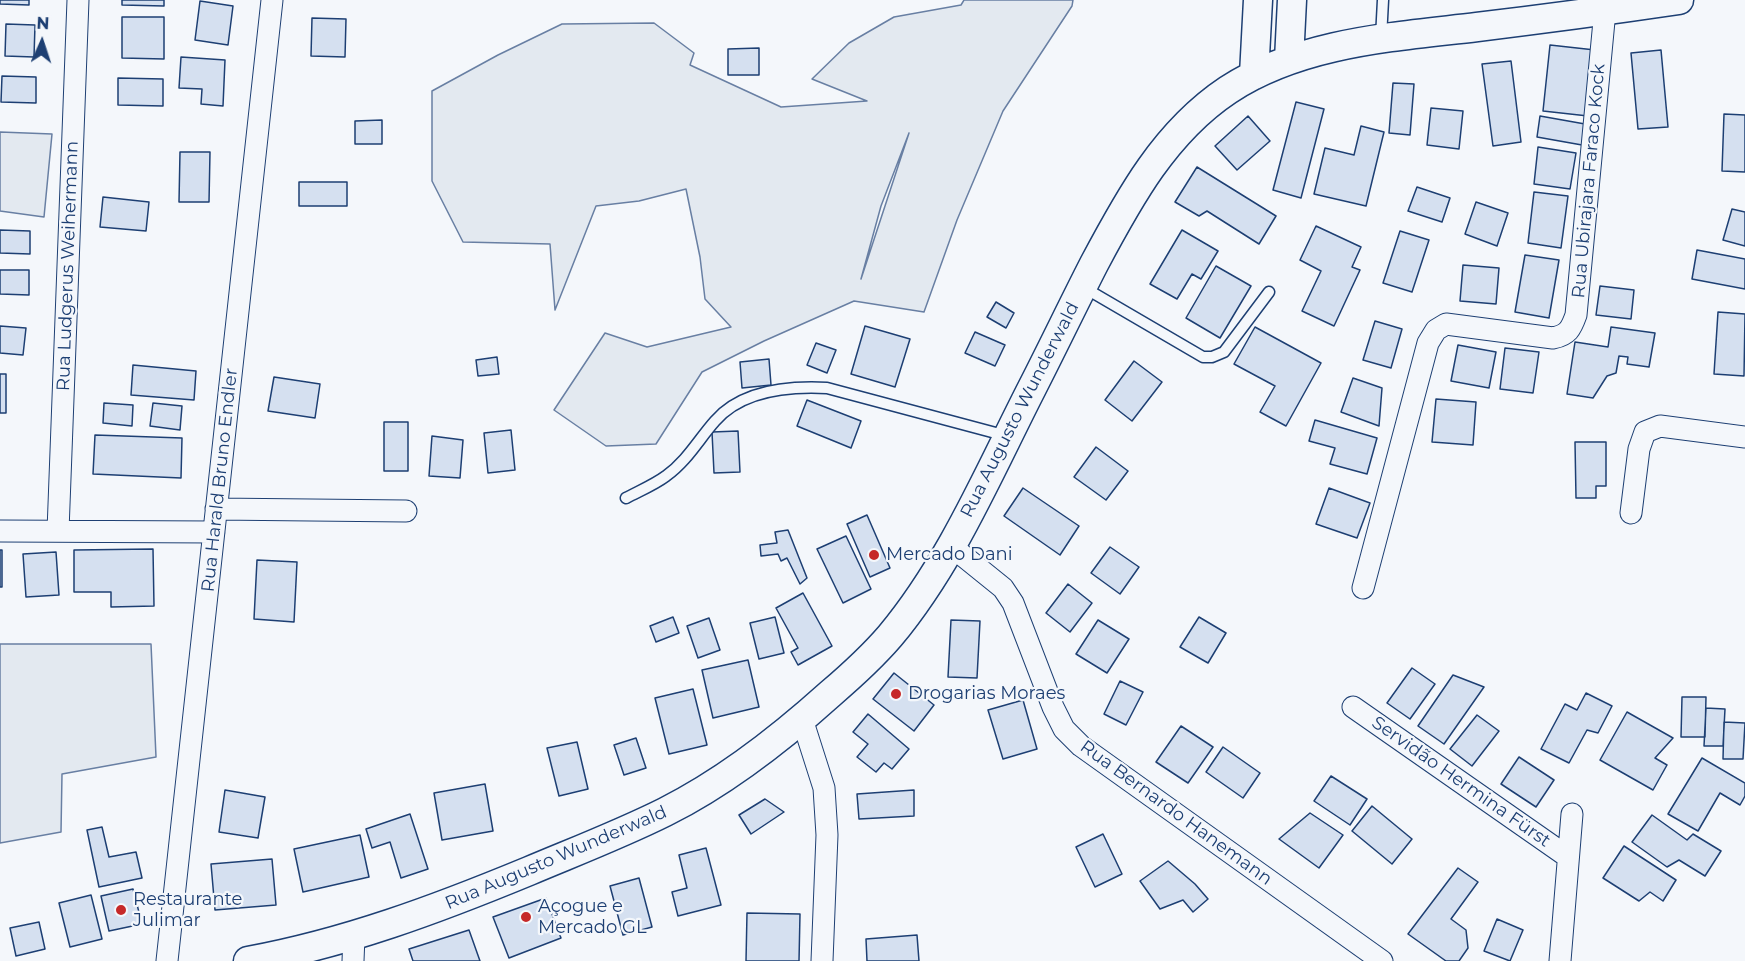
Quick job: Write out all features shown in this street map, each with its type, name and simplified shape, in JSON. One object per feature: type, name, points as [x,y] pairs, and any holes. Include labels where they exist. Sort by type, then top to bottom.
[{"type":"main road","points":[[1254,75],[1258,0]]},
{"type":"main road","points":[[1289,60],[1292,0]]},
{"type":"main road","name":"Rua Augusto Wunderwald","points":[[248,961],[353,949],[453,903],[662,814],[746,762],[802,720],[854,674],[889,638],[930,581],[951,546],[1135,190],[1168,144],[1226,92],[1254,75],[1289,60],[1381,38],[1606,6],[1678,0]]},
{"type":"street","name":"Rua Ludgerus Weihermann","points":[[58,531],[78,0]]},
{"type":"street","name":"Rua Harald Bruno Endler","points":[[167,961],[272,0]]},
{"type":"street","name":"Rua Ubirajara Faraco Kock","points":[[1363,588],[1428,343],[1436,330],[1446,324],[1553,338],[1562,336],[1571,329],[1576,315],[1606,6]]},
{"type":"street","points":[[1630,513],[1639,449],[1645,432],[1660,426],[1745,437]]},
{"type":"street","points":[[216,509],[406,511]]},
{"type":"street","points":[[0,531],[214,532]]},
{"type":"street","name":"Rua Bernardo Hanemann","points":[[951,546],[1004,588],[1053,707],[1064,729],[1081,746],[1382,961]]},
{"type":"street","name":"Servidão Hermina Fürst","points":[[1353,707],[1568,857]]},
{"type":"street","points":[[802,720],[824,788],[826,835],[822,961]]},
{"type":"street","points":[[1560,961],[1572,814]]},
{"type":"lane","points":[[1381,38],[1383,0]]},
{"type":"lane","points":[[1083,287],[1203,357],[1212,357],[1224,352],[1269,292]]},
{"type":"lane","points":[[626,498],[666,476],[686,458],[716,420],[734,405],[780,389],[826,388],[1007,436]]},
{"type":"shaded area","points":[[964,0],[1073,0],[1072,6],[1003,111],[957,220],[924,312],[854,301],[764,341],[702,372],[656,444],[606,446],[554,410],[605,333],[647,347],[731,327],[705,299],[700,257],[686,189],[639,201],[596,206],[555,310],[550,244],[463,242],[432,181],[432,91],[562,24],[654,23],[694,53],[690,65],[781,107],[867,101],[812,79],[849,43],[894,17],[961,5]],"holes":[[[909,133],[861,279],[881,206]]]},
{"type":"shaded area","points":[[0,132],[52,134],[44,217],[0,211]]},
{"type":"shaded area","points":[[0,644],[151,644],[156,757],[62,774],[61,832],[0,843]]},
{"type":"building","points":[[0,0],[29,0],[29,5],[0,4]]},
{"type":"building","points":[[122,0],[164,0],[164,6],[122,5]]},
{"type":"building","points":[[200,1],[233,6],[228,45],[195,40]]},
{"type":"building","points":[[122,17],[164,17],[164,59],[122,58]]},
{"type":"building","points":[[312,18],[346,19],[345,57],[311,56]]},
{"type":"building","points":[[6,24],[35,25],[34,57],[5,56]]},
{"type":"building","points":[[1550,45],[1595,50],[1588,116],[1543,111]]},
{"type":"building","points":[[759,48],[759,75],[728,75],[728,49]]},
{"type":"building","points":[[1661,50],[1668,127],[1638,129],[1631,53]]},
{"type":"building","points":[[181,57],[225,60],[223,106],[201,104],[202,89],[179,88]]},
{"type":"building","points":[[1511,61],[1521,142],[1493,146],[1482,64]]},
{"type":"building","points":[[2,76],[36,77],[36,103],[1,102]]},
{"type":"building","points":[[118,78],[163,79],[163,106],[118,105]]},
{"type":"building","points":[[1393,83],[1414,84],[1410,135],[1389,133]]},
{"type":"building","points":[[1296,102],[1324,109],[1301,198],[1273,190]]},
{"type":"building","points":[[1431,108],[1463,111],[1459,149],[1427,145]]},
{"type":"building","points":[[1724,114],[1745,115],[1745,172],[1722,171]]},
{"type":"building","points":[[1248,116],[1270,141],[1237,170],[1215,146]]},
{"type":"building","points":[[1540,116],[1585,124],[1582,145],[1537,137]]},
{"type":"building","points":[[382,120],[382,144],[355,144],[355,121]]},
{"type":"building","points":[[1361,126],[1384,132],[1366,206],[1314,194],[1325,148],[1354,155]]},
{"type":"building","points":[[1538,147],[1576,153],[1570,189],[1534,184]]},
{"type":"building","points":[[180,152],[210,152],[209,202],[179,202]]},
{"type":"building","points":[[1197,167],[1276,216],[1259,244],[1207,211],[1199,216],[1175,202]]},
{"type":"building","points":[[299,182],[347,182],[347,206],[299,206]]},
{"type":"building","points":[[1417,187],[1450,198],[1442,222],[1408,211]]},
{"type":"building","points":[[1534,192],[1568,196],[1561,248],[1528,243]]},
{"type":"building","points":[[103,197],[149,202],[146,231],[100,227]]},
{"type":"building","points":[[1476,202],[1508,213],[1497,246],[1465,234]]},
{"type":"building","points":[[1732,209],[1745,212],[1745,246],[1723,240]]},
{"type":"building","points":[[1316,226],[1361,247],[1352,267],[1360,270],[1334,326],[1302,311],[1321,271],[1300,260]]},
{"type":"building","points":[[0,230],[30,231],[30,254],[0,253]]},
{"type":"building","points":[[1182,230],[1218,251],[1201,279],[1192,274],[1177,299],[1150,284]]},
{"type":"building","points":[[1400,231],[1429,240],[1412,292],[1383,283]]},
{"type":"building","points":[[1697,250],[1745,259],[1745,289],[1692,279]]},
{"type":"building","points":[[1525,255],[1559,260],[1549,318],[1515,312]]},
{"type":"building","points":[[1463,265],[1499,268],[1496,304],[1460,301]]},
{"type":"building","points":[[1216,266],[1251,286],[1220,338],[1186,318]]},
{"type":"building","points":[[0,270],[29,270],[29,295],[0,294]]},
{"type":"building","points":[[1600,286],[1634,290],[1631,319],[1596,315]]},
{"type":"building","points":[[996,302],[1014,313],[1006,328],[987,317]]},
{"type":"building","points":[[1718,312],[1745,314],[1744,376],[1714,374]]},
{"type":"building","points":[[1375,321],[1402,329],[1391,368],[1363,360]]},
{"type":"building","points":[[0,326],[26,328],[23,355],[0,353]]},
{"type":"building","points":[[865,326],[910,339],[895,387],[851,374]]},
{"type":"building","points":[[1255,327],[1321,363],[1286,426],[1260,412],[1275,386],[1234,364]]},
{"type":"building","points":[[1611,327],[1655,333],[1649,367],[1627,364],[1628,357],[1619,356],[1616,373],[1607,376],[1593,398],[1567,394],[1575,342],[1608,347]]},
{"type":"building","points":[[975,332],[1005,345],[995,366],[965,353]]},
{"type":"building","points":[[816,343],[836,350],[827,373],[807,365]]},
{"type":"building","points":[[1458,345],[1496,352],[1489,388],[1451,381]]},
{"type":"building","points":[[1505,348],[1539,352],[1533,393],[1500,389]]},
{"type":"building","points":[[497,357],[499,374],[478,376],[476,360]]},
{"type":"building","points":[[769,359],[771,385],[742,388],[740,362]]},
{"type":"building","points":[[1134,361],[1162,382],[1132,421],[1105,400]]},
{"type":"building","points":[[133,365],[196,371],[194,400],[131,395]]},
{"type":"building","points":[[0,374],[6,374],[6,413],[0,413]]},
{"type":"building","points":[[274,377],[320,384],[315,418],[268,411]]},
{"type":"building","points":[[1353,378],[1382,388],[1379,426],[1341,412]]},
{"type":"building","points":[[1436,399],[1476,402],[1473,445],[1432,442]]},
{"type":"building","points":[[807,400],[861,421],[851,448],[797,426]]},
{"type":"building","points":[[104,403],[133,405],[132,426],[103,423]]},
{"type":"building","points":[[153,403],[182,406],[180,430],[150,426]]},
{"type":"building","points":[[1315,420],[1377,438],[1367,474],[1330,464],[1335,448],[1309,441]]},
{"type":"building","points":[[384,422],[408,422],[408,471],[384,471]]},
{"type":"building","points":[[511,430],[515,470],[488,473],[484,433]]},
{"type":"building","points":[[738,431],[740,472],[714,473],[712,432]]},
{"type":"building","points":[[95,435],[182,438],[181,478],[93,474]]},
{"type":"building","points":[[432,436],[463,440],[460,478],[429,476]]},
{"type":"building","points":[[1575,442],[1606,442],[1606,486],[1596,486],[1596,498],[1576,498]]},
{"type":"building","points":[[1096,447],[1128,471],[1106,500],[1074,477]]},
{"type":"building","points":[[1023,488],[1079,526],[1060,555],[1004,516]]},
{"type":"building","points":[[1329,488],[1370,503],[1357,538],[1316,524]]},
{"type":"building","points":[[867,515],[890,568],[870,577],[847,524]]},
{"type":"building","points":[[788,530],[807,578],[800,584],[787,558],[781,561],[778,554],[761,556],[760,545],[777,543],[775,532]]},
{"type":"building","points":[[846,536],[871,589],[843,603],[817,549]]},
{"type":"building","points":[[1110,547],[1139,567],[1120,594],[1091,573]]},
{"type":"building","points":[[153,549],[154,606],[111,607],[111,592],[74,592],[74,550]]},
{"type":"building","points":[[0,550],[2,550],[2,587],[0,587]]},
{"type":"building","points":[[56,552],[59,595],[26,597],[23,554]]},
{"type":"building","points":[[257,560],[297,562],[294,622],[254,619]]},
{"type":"building","points":[[1068,584],[1092,603],[1070,632],[1046,613]]},
{"type":"building","points":[[803,593],[832,646],[798,665],[791,652],[798,648],[776,608]]},
{"type":"building","points":[[673,617],[679,633],[656,642],[650,626]]},
{"type":"building","points":[[775,617],[784,653],[759,659],[750,623]]},
{"type":"building","points":[[1199,617],[1226,633],[1208,663],[1180,647]]},
{"type":"building","points":[[709,618],[720,650],[698,658],[687,626]]},
{"type":"building","points":[[951,620],[980,621],[977,678],[948,677]]},
{"type":"building","points":[[1098,620],[1129,639],[1107,673],[1076,654]]},
{"type":"building","points":[[748,660],[759,707],[713,718],[702,670]]},
{"type":"building","points":[[1412,668],[1435,684],[1410,719],[1387,703]]},
{"type":"building","points":[[894,673],[934,705],[914,731],[873,699]]},
{"type":"building","points":[[1453,675],[1484,687],[1444,744],[1418,726]]},
{"type":"building","points":[[1120,681],[1143,692],[1126,725],[1104,714]]},
{"type":"building","points":[[693,689],[707,745],[669,754],[655,698]]},
{"type":"building","points":[[1586,693],[1612,706],[1598,733],[1587,730],[1569,763],[1541,749],[1565,704],[1577,710]]},
{"type":"building","points":[[1682,697],[1706,697],[1705,737],[1681,737]]},
{"type":"building","points":[[1023,700],[1037,749],[1003,759],[988,710]]},
{"type":"building","points":[[1706,708],[1725,709],[1723,746],[1704,746]]},
{"type":"building","points":[[1627,712],[1673,738],[1655,758],[1667,765],[1653,790],[1600,760]]},
{"type":"building","points":[[868,714],[909,749],[892,769],[884,763],[876,772],[857,757],[868,744],[853,732]]},
{"type":"building","points":[[1477,715],[1499,731],[1472,766],[1450,749]]},
{"type":"building","points":[[1724,722],[1745,723],[1743,759],[1723,759]]},
{"type":"building","points":[[1181,726],[1213,747],[1188,783],[1156,762]]},
{"type":"building","points":[[636,738],[646,768],[624,775],[614,745]]},
{"type":"building","points":[[577,742],[588,789],[559,796],[547,748]]},
{"type":"building","points":[[1223,747],[1260,773],[1243,798],[1206,772]]},
{"type":"building","points":[[1519,757],[1554,780],[1536,807],[1501,784]]},
{"type":"building","points":[[1702,758],[1745,783],[1745,796],[1740,805],[1720,793],[1698,831],[1668,814]]},
{"type":"building","points":[[1331,776],[1367,799],[1350,825],[1314,801]]},
{"type":"building","points":[[485,784],[493,831],[442,840],[434,793]]},
{"type":"building","points":[[225,790],[265,797],[258,838],[219,832]]},
{"type":"building","points":[[914,790],[914,816],[859,819],[857,794]]},
{"type":"building","points":[[765,799],[784,812],[751,834],[739,815]]},
{"type":"building","points":[[1372,806],[1412,839],[1392,864],[1352,831]]},
{"type":"building","points":[[1310,813],[1343,835],[1319,868],[1279,839]]},
{"type":"building","points":[[410,814],[428,869],[401,878],[390,842],[372,848],[366,829]]},
{"type":"building","points":[[1652,815],[1687,840],[1693,834],[1721,851],[1705,876],[1679,860],[1667,867],[1632,842]]},
{"type":"building","points":[[102,827],[109,857],[136,852],[142,878],[99,887],[87,830]]},
{"type":"building","points":[[1103,834],[1122,874],[1095,887],[1076,847]]},
{"type":"building","points":[[360,835],[369,877],[303,892],[294,849]]},
{"type":"building","points":[[1624,846],[1676,880],[1663,901],[1650,892],[1639,901],[1603,878]]},
{"type":"building","points":[[706,848],[721,905],[678,916],[672,892],[687,888],[679,855]]},
{"type":"building","points":[[272,859],[276,905],[215,910],[211,864]]},
{"type":"building","points":[[1168,861],[1195,884],[1208,899],[1193,912],[1183,900],[1160,909],[1140,881]]},
{"type":"building","points":[[1458,868],[1478,882],[1451,919],[1466,930],[1468,948],[1459,961],[1446,961],[1408,934]]},
{"type":"building","points":[[639,878],[652,927],[623,935],[610,886]]},
{"type":"building","name":"Restaurante Julimar","points":[[133,889],[142,924],[109,931],[101,896]]},
{"type":"building","points":[[91,895],[102,939],[70,947],[59,903]]},
{"type":"building","points":[[546,898],[561,938],[509,958],[493,917]]},
{"type":"building","points":[[747,913],[800,914],[799,961],[746,961]]},
{"type":"building","points":[[1497,919],[1523,930],[1510,961],[1484,951]]},
{"type":"building","points":[[39,922],[45,949],[16,956],[10,928]]},
{"type":"building","points":[[469,930],[480,961],[413,961],[409,949]]},
{"type":"building","points":[[917,935],[919,961],[867,961],[866,939]]},
{"type":"place","name":"Mercado Dani","points":[[874,555]]},
{"type":"place","name":"Drogarias Moraes","points":[[896,694]]},
{"type":"place","name":"Restaurante Julimar","points":[[121,910]]},
{"type":"place","name":"Açogue e Mercado GL","points":[[526,917]]}]
